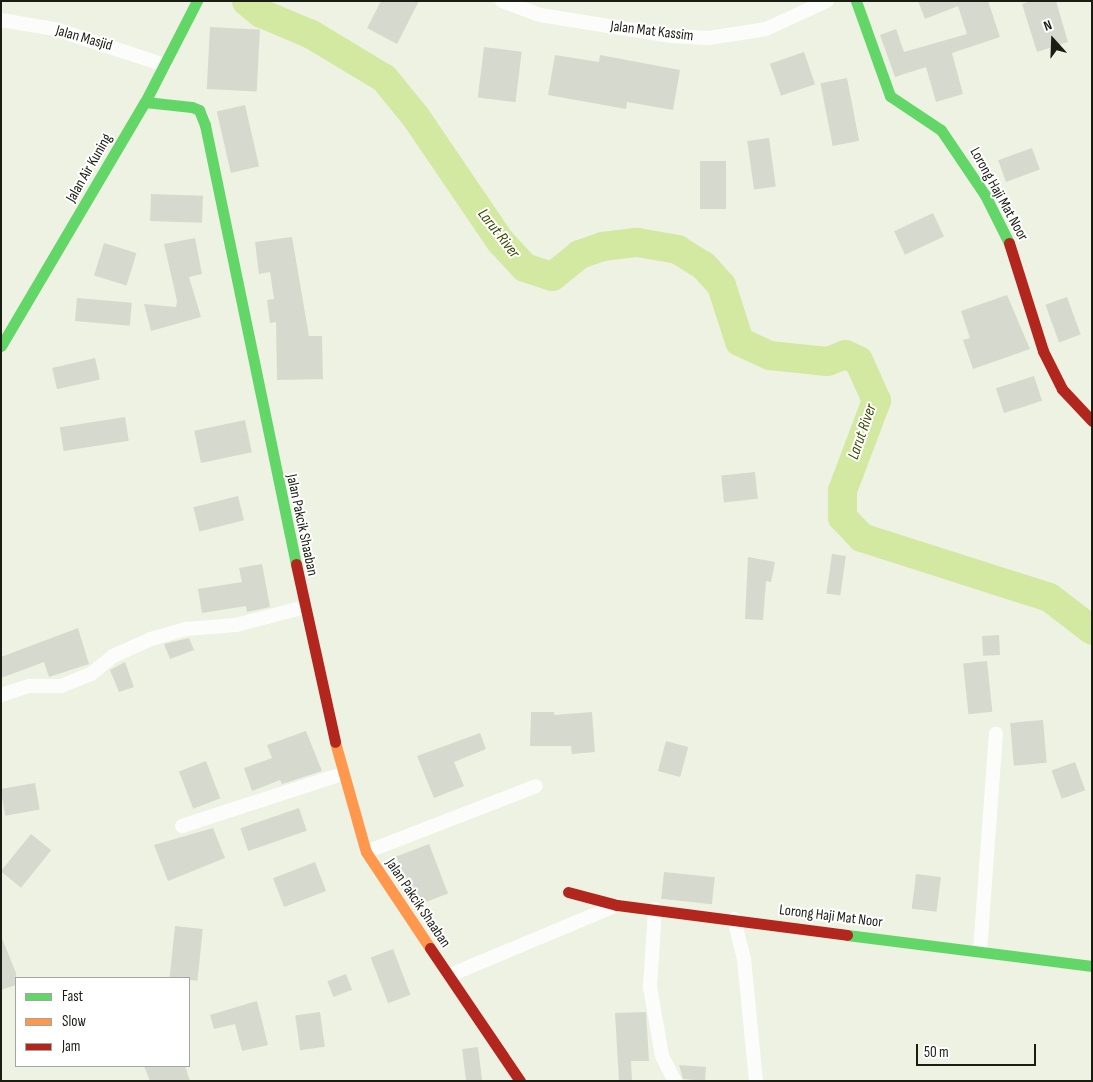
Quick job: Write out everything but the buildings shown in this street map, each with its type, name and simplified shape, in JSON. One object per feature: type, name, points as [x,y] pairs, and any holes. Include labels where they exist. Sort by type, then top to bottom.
[{"type":"street","name":"Jalan Air Kuning","points":[[1,346],[145,102],[197,1]]},
{"type":"street","name":"Jalan Mat Kassim","points":[[502,1],[540,15],[671,36],[709,38],[766,28],[828,1]]},
{"type":"street","name":"Lorong Haji Mat Noor","points":[[856,1],[890,96],[941,130],[958,149],[985,195],[1013,251],[1043,351],[1062,389],[1092,421]]},
{"type":"street","name":"Jalan Masjid","points":[[1,20],[55,29],[165,65]]},
{"type":"street","name":"Jalan Pakcik Shaaban","points":[[145,102],[192,107],[199,110],[205,125],[305,607],[342,774],[366,852],[414,928],[450,975],[520,1081]]},
{"type":"street","points":[[1,695],[29,686],[61,686],[91,674],[113,656],[151,638],[186,629],[236,625],[305,607]]},
{"type":"street","points":[[980,950],[996,734]]},
{"type":"street","points":[[182,826],[342,774]]},
{"type":"street","points":[[366,852],[536,786]]},
{"type":"street","name":"Lorong Haji Mat Noor","points":[[568,892],[617,905],[980,950],[1092,966]]},
{"type":"street","points":[[450,975],[617,905]]},
{"type":"street","points":[[655,909],[650,987],[662,1056],[675,1081]]},
{"type":"street","points":[[734,919],[744,959],[756,1081]]},
{"type":"waterway","name":"Larut River","points":[[246,1],[261,13],[311,34],[384,78],[415,116],[500,241],[524,267],[552,276],[579,254],[602,246],[637,242],[677,249],[703,265],[721,285],[739,341],[769,355],[827,361],[845,354],[858,360],[876,400],[842,490],[842,517],[861,537],[1049,597],[1092,630]]},
{"type":"traffic: fast","points":[[1,346],[145,102],[197,1]]},
{"type":"traffic: fast","points":[[856,1],[890,96],[941,130],[985,195],[1009,243]]},
{"type":"traffic: fast","points":[[145,102],[192,107],[199,110],[205,125],[296,564]]},
{"type":"traffic: fast","points":[[847,935],[1092,966]]},
{"type":"traffic: slow","points":[[335,742],[366,852],[430,948]]},
{"type":"traffic: jam","points":[[1009,243],[1043,351],[1062,389],[1092,421]]},
{"type":"traffic: jam","points":[[296,564],[335,742]]},
{"type":"traffic: jam","points":[[568,892],[617,905],[847,935]]},
{"type":"traffic: jam","points":[[430,948],[520,1081]]}]
